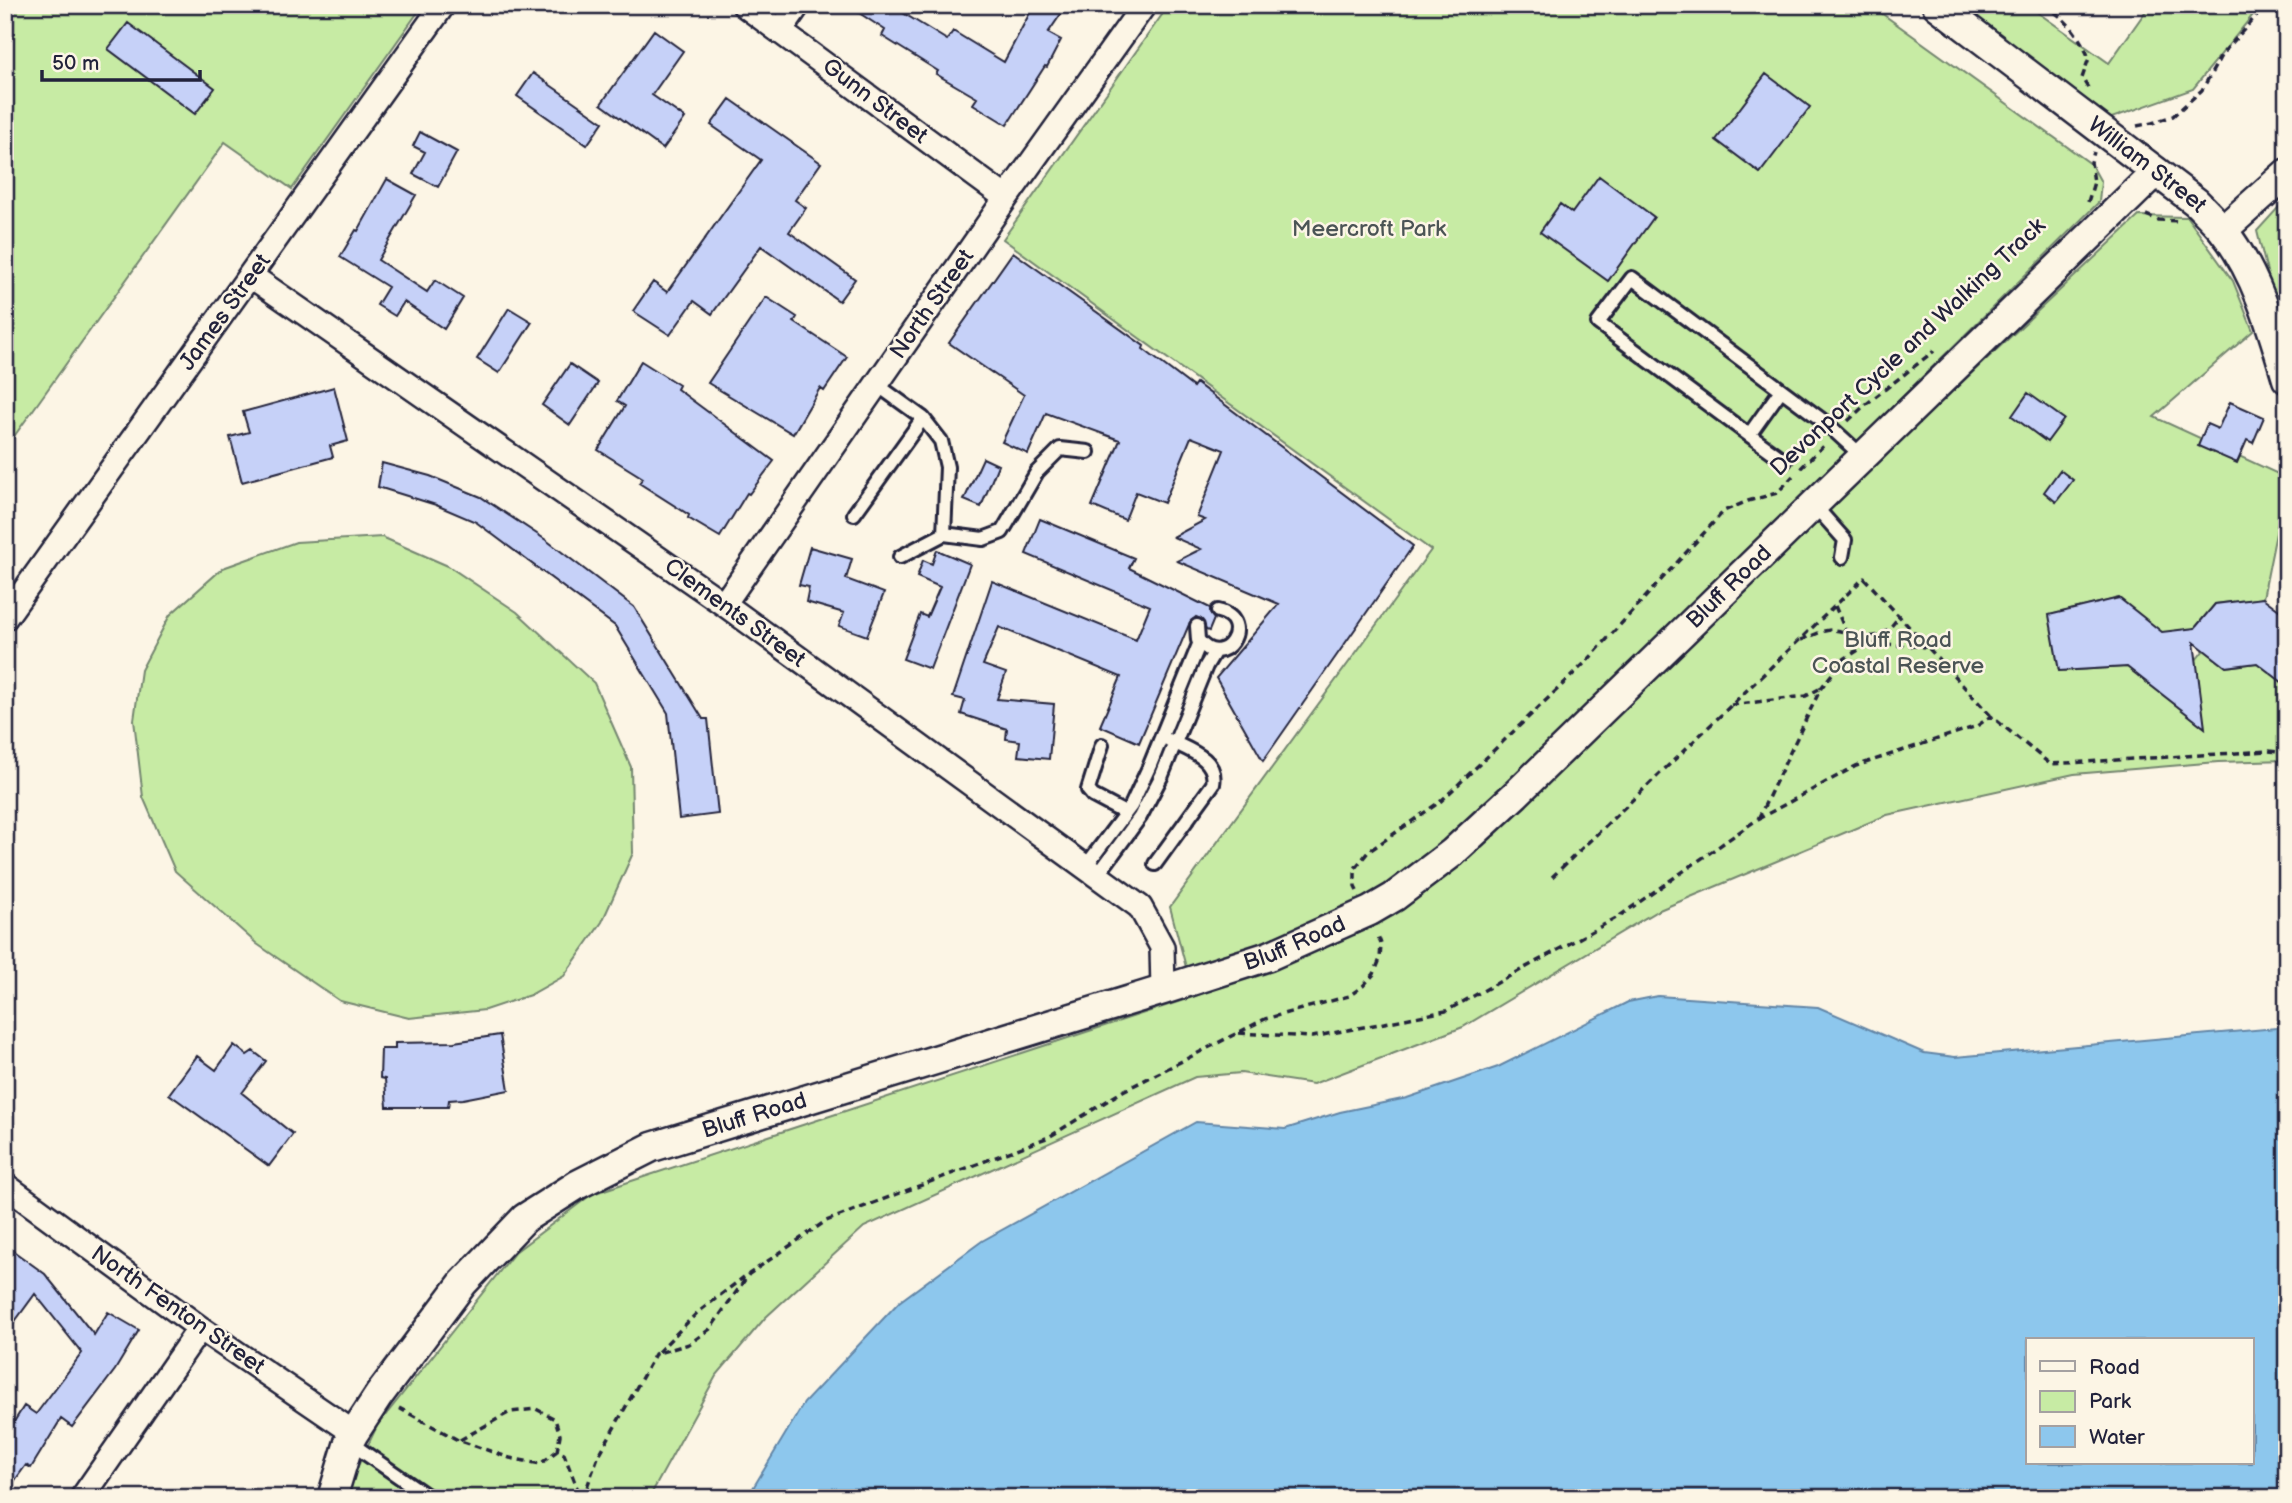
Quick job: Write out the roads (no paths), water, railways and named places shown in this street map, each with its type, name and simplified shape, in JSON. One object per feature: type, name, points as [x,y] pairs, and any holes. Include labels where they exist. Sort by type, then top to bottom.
[{"type":"street","name":"James Street","points":[[5,618],[443,5]]},
{"type":"street","name":"Gunn Street","points":[[744,5],[1006,198]]},
{"type":"street","points":[[780,31],[798,5]]},
{"type":"street","name":"North Street","points":[[724,604],[1006,198],[1144,5]]},
{"type":"street","name":"William Street","points":[[1937,5],[2196,202],[2223,230],[2245,264],[2274,334],[2287,379]]},
{"type":"street","name":"Bluff Road","points":[[332,1498],[351,1437],[463,1283],[525,1218],[577,1185],[652,1147],[1269,956],[1370,911],[1394,897],[1461,845],[2156,172]]},
{"type":"street","points":[[2223,230],[2287,173]]},
{"type":"street","name":"Clements Street","points":[[251,276],[724,604],[1140,907],[1162,947],[1163,990]]},
{"type":"street","name":"North Fenton Street","points":[[5,1185],[351,1437]]},
{"type":"street","points":[[82,1498],[200,1328]]},
{"type":"lane","points":[[1785,461],[1598,323],[1632,278],[1781,390],[1863,457]]},
{"type":"lane","points":[[876,384],[923,418],[941,441],[947,467],[944,534]]},
{"type":"lane","points":[[1749,435],[1781,390]]},
{"type":"lane","points":[[854,514],[923,418]]},
{"type":"lane","points":[[900,558],[944,534],[984,540],[1002,532],[1037,472],[1060,449],[1088,452]]},
{"type":"lane","points":[[1814,505],[1845,540],[1842,557]]},
{"type":"lane","points":[[1197,626],[1196,633],[1200,642],[1208,649],[1215,651],[1228,647],[1236,636],[1236,629],[1230,617],[1218,611]]},
{"type":"lane","points":[[1091,872],[1142,783],[1200,642]]},
{"type":"lane","points":[[1091,872],[1140,817],[1162,775],[1206,666],[1215,651]]},
{"type":"lane","points":[[1155,864],[1213,784],[1214,775],[1213,767],[1208,761],[1161,737]]},
{"type":"lane","points":[[1102,745],[1088,790],[1093,796],[1125,813]]},
{"type":"lane","points":[[351,1437],[430,1498]]},
{"type":"water","points":[[1658,996],[1818,1007],[1924,1053],[1955,1057],[2287,1027],[2287,1498],[747,1498],[804,1403],[899,1302],[982,1241],[1196,1122],[1285,1129],[1340,1112],[1407,1098],[1498,1067],[1628,1002]]},
{"type":"park label","name":"Meercroft Park","points":[[1369,229]]},
{"type":"park label","name":"Bluff Road Coastal Reserve","points":[[1898,653]]}]
